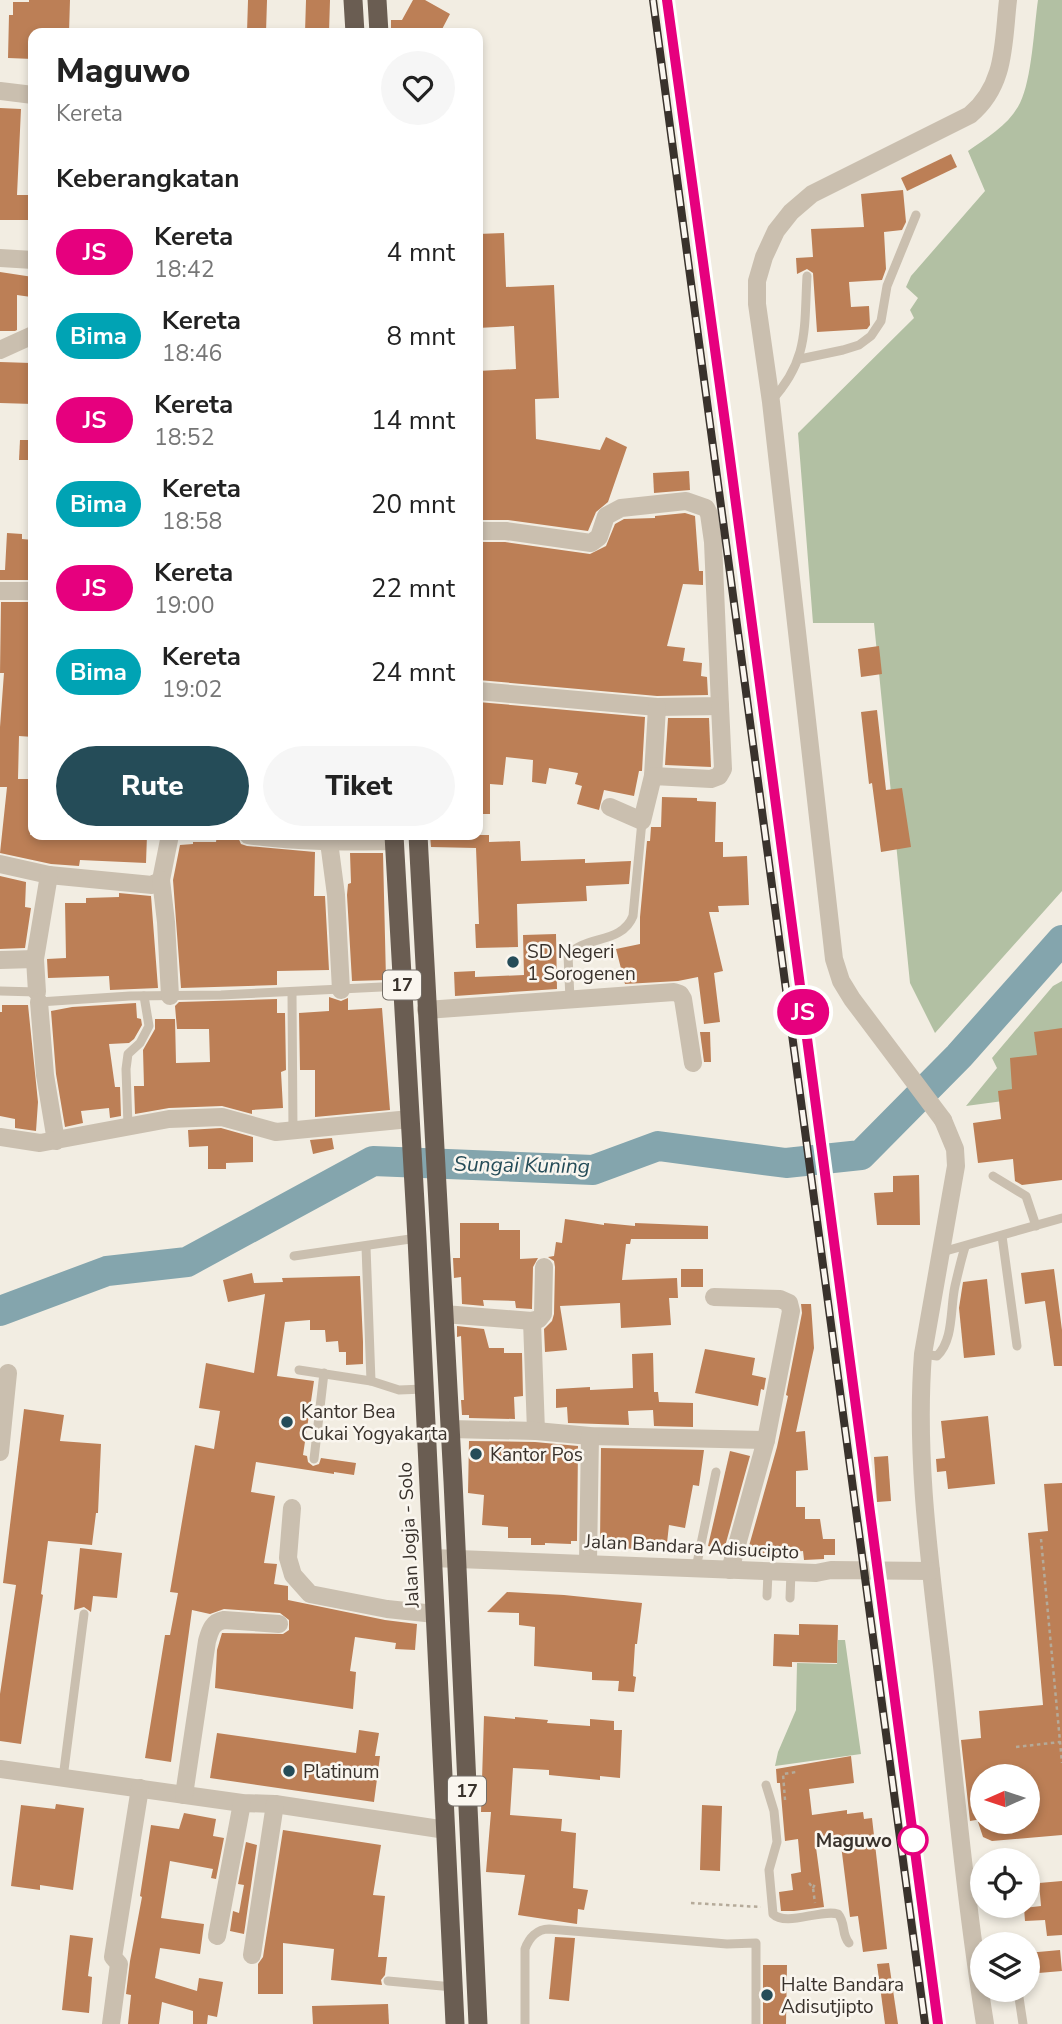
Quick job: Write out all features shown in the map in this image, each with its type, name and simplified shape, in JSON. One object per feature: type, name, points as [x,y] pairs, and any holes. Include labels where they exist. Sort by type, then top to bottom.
[{"type":"highway","points":[[353,0],[355,28]]},
{"type":"highway","points":[[377,0],[379,28]]},
{"type":"highway","name":"Jalan Jogja - Solo","points":[[394,840],[417,1238],[455,2024]]},
{"type":"highway","name":"17","points":[[418,840],[478,2024]]},
{"type":"street","points":[[985,2024],[960,1853],[929,1548],[920,1425],[923,1354],[956,1166],[955,1149],[943,1120],[852,999],[841,981],[834,960],[771,402],[757,304],[757,281],[776,231],[791,212],[812,194],[970,115],[982,104],[992,92],[997,78],[1008,0]]},
{"type":"street","points":[[0,91],[28,94]]},
{"type":"street","points":[[0,258],[28,260]]},
{"type":"street","points":[[0,350],[28,337]]},
{"type":"street","points":[[483,531],[506,531],[591,543],[599,537],[606,516],[621,508],[686,501],[706,508],[713,542],[723,769],[719,776],[710,779],[653,776]]},
{"type":"street","points":[[0,591],[28,591]]},
{"type":"street","points":[[483,691],[657,707],[720,705]]},
{"type":"street","points":[[610,807],[642,821],[653,776],[657,707]]},
{"type":"street","points":[[169,840],[161,880],[170,996]]},
{"type":"street","points":[[294,840],[362,840]]},
{"type":"street","points":[[329,842],[337,895],[341,990]]},
{"type":"street","points":[[0,864],[48,875],[145,885],[161,880]]},
{"type":"street","points":[[48,875],[35,960],[45,1075],[56,1142]]},
{"type":"street","points":[[0,960],[35,960]]},
{"type":"street","points":[[426,1010],[674,992],[680,994],[683,999],[693,1063]]},
{"type":"street","points":[[0,1137],[40,1143],[56,1142],[169,1119],[222,1117],[276,1132],[410,1127]]},
{"type":"street","points":[[444,1314],[532,1321],[539,1319],[543,1314],[544,1267]]},
{"type":"street","points":[[714,1297],[780,1300],[791,1305],[766,1440],[730,1570]]},
{"type":"street","points":[[532,1321],[536,1431]]},
{"type":"street","points":[[0,1452],[8,1373]]},
{"type":"street","points":[[450,1429],[536,1431],[590,1436],[766,1440]]},
{"type":"street","points":[[588,1562],[590,1436]]},
{"type":"street","points":[[292,1508],[288,1558],[293,1575],[310,1594],[387,1609],[435,1614]]},
{"type":"street","points":[[929,1548],[920,1562],[905,1575],[923,1585],[934,1599]]},
{"type":"street","name":"Jalan Bandara Adisucipto","points":[[432,1555],[556,1563],[567,1561],[816,1573],[831,1577],[932,1575]]},
{"type":"street","points":[[184,1795],[207,1640],[212,1628],[217,1621],[224,1620],[279,1625]]},
{"type":"street","points":[[0,1769],[242,1803],[275,1804],[446,1830]]},
{"type":"street","points":[[111,2024],[119,1965],[113,1957],[140,1788]]},
{"type":"street","points":[[217,1936],[242,1803]]},
{"type":"street","points":[[252,1955],[275,1804]]},
{"type":"lane","points":[[800,359],[859,345],[871,336],[881,321],[887,286],[916,215]]},
{"type":"lane","points":[[771,402],[788,383],[800,359],[807,276]]},
{"type":"lane","points":[[570,999],[568,955],[580,947],[616,935],[630,924],[642,821]]},
{"type":"lane","points":[[0,991],[38,997],[170,996],[292,993],[402,986]]},
{"type":"lane","points":[[292,993],[293,1131]]},
{"type":"lane","points":[[128,1126],[127,1061],[128,1054],[140,1043],[149,1026],[144,996]]},
{"type":"lane","points":[[993,1176],[1026,1196],[1036,1226]]},
{"type":"lane","points":[[942,1252],[1062,1218]]},
{"type":"lane","points":[[1002,1236],[1017,1346]]},
{"type":"lane","points":[[294,1256],[417,1238]]},
{"type":"lane","points":[[366,1247],[372,1381]]},
{"type":"lane","points":[[923,1354],[937,1356],[943,1351],[965,1247]]},
{"type":"lane","points":[[299,1370],[372,1381],[399,1390],[424,1389]]},
{"type":"lane","points":[[314,1459],[324,1373]]},
{"type":"lane","points":[[696,1568],[716,1472]]},
{"type":"lane","points":[[767,1596],[768,1572]]},
{"type":"lane","points":[[790,1598],[791,1573]]},
{"type":"lane","points":[[63,1778],[84,1614]]},
{"type":"lane","points":[[766,1785],[774,1811],[777,1842],[769,1870],[775,1917],[782,1919],[830,1912],[838,1914],[843,1921],[845,1937],[849,1943]]},
{"type":"lane","points":[[525,2024],[525,1948],[532,1936],[543,1929],[727,1944],[756,1943],[756,2024]]},
{"type":"lane","points":[[388,1981],[453,1987]]},
{"type":"lane","points":[[1020,2002],[1023,2024]]},
{"type":"path","points":[[1041,1539],[1062,1763]]},
{"type":"path","points":[[1016,1748],[1060,1742]]},
{"type":"path","points":[[783,1782],[783,1774],[796,1772]]},
{"type":"path","points":[[813,1888],[816,1882]]},
{"type":"path","points":[[809,1883],[813,1888],[815,1905]]},
{"type":"path","points":[[691,1903],[772,1908]]},
{"type":"green space","points":[[1038,0],[1062,0],[1062,891],[935,1033],[910,983],[874,623],[813,623],[798,433],[914,318],[910,310],[918,298],[906,287],[911,276],[985,191],[968,151],[1004,124],[1020,103],[1030,67]]},
{"type":"green space","points":[[1062,981],[1062,1093],[966,1106],[997,1068],[992,1058],[1053,986]]},
{"type":"green space","points":[[838,1640],[845,1640],[861,1754],[775,1766],[778,1752],[796,1710],[797,1663],[837,1664]]},
{"type":"building","points":[[70,0],[69,28],[28,28],[28,59],[8,58],[9,15],[13,15],[13,2]]},
{"type":"building","points":[[248,0],[267,0],[266,28],[247,28]]},
{"type":"building","points":[[306,0],[330,0],[329,28],[305,28]]},
{"type":"building","points":[[413,0],[425,0],[450,14],[443,28],[391,28],[391,20],[402,20]]},
{"type":"building","points":[[0,108],[21,109],[17,195],[28,195],[28,220],[0,220]]},
{"type":"building","points":[[951,154],[957,167],[907,191],[901,178]]},
{"type":"building","points":[[903,190],[906,222],[902,230],[884,232],[886,269],[882,280],[849,282],[851,307],[869,306],[870,325],[867,329],[817,332],[813,273],[807,269],[797,274],[796,258],[813,257],[811,229],[864,227],[861,194]]},
{"type":"building","points":[[504,233],[506,287],[554,285],[559,398],[535,399],[536,439],[600,450],[606,437],[627,447],[608,502],[596,512],[588,531],[508,520],[483,520],[483,371],[516,369],[514,326],[483,328],[483,234]]},
{"type":"building","points":[[0,272],[28,276],[28,297],[17,295],[17,330],[0,331]]},
{"type":"building","points":[[0,362],[28,363],[28,404],[0,403]]},
{"type":"building","points":[[20,440],[28,440],[28,460],[19,460]]},
{"type":"building","points":[[689,471],[690,490],[654,493],[653,473]]},
{"type":"building","points":[[685,513],[695,516],[699,571],[703,571],[703,585],[683,584],[667,646],[685,648],[683,661],[702,663],[701,676],[707,677],[708,695],[657,696],[483,680],[483,542],[505,542],[590,554],[606,546],[615,524],[624,519]]},
{"type":"building","points":[[7,533],[22,534],[22,539],[28,540],[28,580],[0,580],[0,570],[5,570]]},
{"type":"building","points":[[1,602],[28,602],[28,737],[19,736],[18,779],[28,779],[28,840],[147,840],[146,863],[80,860],[79,866],[51,864],[0,853],[7,787],[0,787],[0,727],[4,673],[0,673]]},
{"type":"building","points":[[879,646],[882,674],[861,677],[858,649]]},
{"type":"building","points":[[483,702],[645,717],[642,771],[639,771],[634,796],[604,790],[599,810],[577,804],[582,786],[575,784],[578,773],[549,768],[546,784],[532,782],[533,760],[506,757],[503,785],[490,784],[490,814],[483,814]]},
{"type":"building","points":[[877,710],[886,790],[902,788],[911,847],[881,852],[872,783],[869,784],[861,712]]},
{"type":"building","points":[[668,718],[709,718],[711,767],[665,765]]},
{"type":"building","points":[[662,797],[697,798],[697,801],[716,802],[715,842],[723,842],[723,857],[747,856],[749,905],[718,906],[719,912],[709,912],[723,971],[714,973],[720,1022],[704,1024],[698,977],[625,984],[616,949],[640,944],[647,841],[650,841],[651,827],[661,827]]},
{"type":"building","points":[[483,835],[489,835],[489,842],[520,841],[521,861],[631,861],[629,884],[586,886],[587,901],[517,904],[518,947],[476,948],[475,924],[479,924],[476,848],[431,847],[430,840],[483,840]]},
{"type":"building","points":[[239,840],[247,846],[315,852],[314,896],[325,896],[329,970],[277,971],[277,985],[181,988],[173,880],[180,845]]},
{"type":"building","points":[[350,853],[383,853],[386,980],[352,981],[347,895],[348,884],[351,883]]},
{"type":"building","points":[[0,876],[26,882],[25,907],[31,908],[25,948],[0,949]]},
{"type":"building","points":[[119,893],[151,896],[158,988],[110,990],[109,976],[48,978],[47,959],[66,958],[65,903],[86,903],[86,898],[119,897]]},
{"type":"building","points":[[556,934],[557,989],[455,996],[454,972],[475,971],[475,977],[524,975],[523,935]]},
{"type":"building","points":[[329,997],[341,1001],[348,998],[348,1010],[382,1008],[390,1110],[315,1117],[315,1070],[300,1070],[299,1013],[329,1011]]},
{"type":"building","points":[[277,999],[277,1013],[285,1013],[286,1070],[281,1072],[283,1108],[252,1110],[252,1114],[222,1106],[169,1108],[135,1114],[134,1086],[144,1086],[143,1050],[155,1029],[155,1019],[175,1019],[176,1063],[210,1062],[209,1029],[177,1029],[175,1006],[179,1002]]},
{"type":"building","points":[[136,1003],[137,1018],[141,1019],[142,1025],[134,1039],[129,1043],[109,1044],[115,1087],[120,1087],[121,1116],[110,1118],[109,1108],[81,1111],[83,1123],[65,1127],[56,1074],[51,1011]]},
{"type":"building","points":[[2,1005],[28,1005],[38,1102],[36,1131],[15,1128],[15,1119],[0,1116]]},
{"type":"building","points":[[1062,1028],[1062,1180],[1022,1185],[1015,1181],[1013,1159],[978,1163],[973,1123],[1001,1119],[998,1091],[1012,1089],[1010,1058],[1037,1055],[1034,1032]]},
{"type":"building","points":[[700,1032],[710,1032],[711,1062],[704,1062]]},
{"type":"building","points":[[221,1128],[253,1137],[253,1162],[226,1163],[226,1169],[208,1169],[208,1146],[189,1147],[188,1130]]},
{"type":"building","points":[[332,1138],[334,1149],[313,1154],[310,1140]]},
{"type":"building","points":[[919,1175],[920,1225],[877,1225],[874,1193],[893,1192],[893,1176]]},
{"type":"building","points":[[565,1219],[604,1225],[635,1226],[635,1223],[708,1226],[708,1239],[631,1239],[630,1244],[626,1244],[622,1280],[677,1278],[678,1298],[669,1298],[671,1325],[621,1328],[620,1303],[560,1306],[567,1350],[545,1352],[544,1329],[552,1321],[554,1314],[555,1267],[554,1261],[548,1257],[554,1256],[556,1242],[562,1243]]},
{"type":"building","points":[[460,1223],[499,1223],[499,1230],[520,1230],[520,1259],[538,1258],[533,1267],[532,1309],[516,1308],[515,1301],[483,1300],[484,1306],[462,1304],[461,1277],[454,1278],[453,1258],[460,1258]]},
{"type":"building","points":[[681,1269],[703,1269],[703,1287],[681,1287]]},
{"type":"building","points":[[1054,1269],[1062,1330],[1062,1366],[1054,1366],[1045,1301],[1025,1304],[1021,1273]]},
{"type":"building","points":[[252,1273],[254,1283],[283,1282],[282,1278],[360,1276],[363,1342],[363,1364],[346,1365],[346,1352],[339,1352],[338,1341],[326,1342],[325,1330],[310,1330],[310,1320],[285,1322],[277,1376],[314,1381],[303,1455],[307,1456],[308,1462],[313,1466],[319,1464],[321,1458],[356,1463],[354,1475],[256,1462],[251,1492],[275,1496],[264,1563],[277,1564],[274,1584],[288,1586],[288,1600],[417,1624],[415,1650],[395,1649],[396,1643],[355,1637],[350,1671],[356,1672],[353,1709],[215,1688],[217,1650],[222,1633],[283,1634],[289,1630],[289,1620],[280,1613],[224,1609],[210,1614],[192,1610],[171,1762],[145,1758],[165,1635],[170,1635],[178,1593],[170,1592],[195,1445],[214,1449],[220,1411],[199,1408],[206,1363],[254,1373],[265,1294],[228,1302],[223,1280]]},
{"type":"building","points":[[987,1279],[995,1355],[964,1358],[959,1308],[963,1282]]},
{"type":"building","points":[[801,1304],[811,1304],[814,1348],[796,1432],[805,1431],[808,1470],[796,1471],[796,1507],[805,1507],[805,1519],[820,1519],[823,1539],[835,1539],[835,1555],[824,1555],[824,1559],[804,1560],[803,1551],[763,1555],[747,1553],[777,1447],[802,1313]]},
{"type":"building","points":[[457,1326],[484,1329],[489,1348],[504,1348],[504,1353],[522,1353],[523,1396],[514,1397],[515,1419],[469,1418],[469,1415],[462,1415],[461,1400],[464,1400],[461,1336],[457,1337]]},
{"type":"building","points":[[705,1349],[755,1358],[752,1375],[766,1378],[758,1406],[695,1393]]},
{"type":"building","points":[[653,1353],[654,1392],[658,1392],[659,1402],[693,1403],[693,1427],[654,1426],[653,1410],[628,1411],[629,1425],[568,1423],[567,1407],[556,1408],[556,1389],[633,1388],[632,1354]]},
{"type":"building","points":[[24,1409],[64,1415],[60,1441],[101,1444],[98,1513],[92,1545],[48,1541],[43,1595],[21,1744],[0,1741],[0,1694],[16,1585],[3,1583]]},
{"type":"building","points":[[988,1416],[995,1484],[948,1489],[946,1471],[937,1472],[936,1459],[945,1458],[941,1421]]},
{"type":"building","points":[[469,1441],[578,1446],[577,1541],[571,1541],[571,1544],[531,1545],[531,1538],[508,1538],[508,1527],[482,1525],[484,1495],[468,1493]]},
{"type":"building","points":[[601,1448],[704,1450],[699,1486],[693,1485],[685,1528],[669,1525],[667,1543],[650,1540],[650,1543],[640,1542],[639,1549],[612,1548],[600,1544]]},
{"type":"building","points":[[730,1451],[750,1456],[724,1550],[708,1546]]},
{"type":"building","points":[[888,1456],[891,1501],[877,1502],[874,1457]]},
{"type":"building","points":[[1062,1483],[1062,1835],[992,1841],[982,1834],[1040,1834],[1040,1764],[970,1764],[970,1821],[961,1740],[981,1738],[979,1711],[1043,1705],[1028,1533],[1048,1531],[1044,1484]]},
{"type":"building","points":[[80,1548],[122,1553],[117,1598],[93,1596],[91,1612],[84,1607],[74,1610]]},
{"type":"building","points":[[507,1592],[642,1603],[635,1644],[634,1692],[618,1691],[619,1681],[592,1680],[592,1672],[534,1666],[535,1627],[519,1625],[519,1613],[487,1612]]},
{"type":"building","points":[[799,1624],[838,1625],[837,1663],[792,1662],[792,1667],[773,1666],[774,1634],[799,1635]]},
{"type":"building","points":[[484,1716],[590,1726],[590,1719],[614,1721],[614,1730],[622,1730],[620,1778],[600,1776],[600,1780],[549,1775],[549,1770],[513,1768],[510,1815],[562,1819],[561,1831],[576,1833],[573,1888],[588,1890],[584,1910],[578,1909],[577,1924],[518,1915],[525,1875],[486,1872],[491,1812],[481,1812]]},
{"type":"building","points":[[359,1730],[379,1733],[375,1756],[380,1756],[374,1802],[210,1778],[217,1733],[356,1753]]},
{"type":"building","points":[[851,1756],[854,1783],[809,1789],[812,1815],[847,1810],[847,1814],[863,1812],[864,1819],[872,1818],[887,1949],[863,1952],[858,1916],[850,1917],[840,1837],[815,1840],[824,1907],[781,1911],[779,1892],[793,1890],[791,1874],[801,1872],[798,1839],[785,1841],[780,1783],[777,1783],[776,1769]]},
{"type":"building","points":[[56,1804],[84,1808],[73,1890],[40,1885],[40,1890],[11,1886],[21,1805],[55,1809]]},
{"type":"building","points":[[702,1805],[722,1806],[720,1871],[700,1870]]},
{"type":"building","points":[[184,1813],[216,1819],[213,1836],[224,1838],[216,1879],[211,1878],[213,1869],[170,1861],[161,1918],[204,1924],[200,1954],[160,1948],[155,1978],[197,1991],[199,1978],[223,1982],[217,2017],[208,2015],[207,2024],[193,2024],[193,2011],[162,2002],[159,2024],[128,2024],[131,1995],[126,1994],[151,1825],[179,1829]]},
{"type":"building","points":[[283,1830],[381,1845],[373,1895],[385,1896],[378,1957],[387,1957],[382,1985],[331,1980],[334,1949],[283,1943],[283,1994],[258,1994],[258,1964],[263,1957]]},
{"type":"building","points":[[246,1842],[257,1845],[244,1934],[230,1931],[233,1911],[239,1913],[244,1885],[238,1884]]},
{"type":"building","points":[[1062,1881],[1062,1935],[1047,1936],[1045,1920],[1025,1921],[1025,1918],[1040,1918],[1040,1883]]},
{"type":"building","points":[[70,1935],[93,1938],[88,1976],[92,1977],[89,2013],[62,2010]]},
{"type":"building","points":[[555,1937],[575,1938],[569,2001],[549,1999]]},
{"type":"building","points":[[1060,1950],[1062,1971],[1040,1973],[1040,1952]]},
{"type":"building","points":[[889,1963],[898,2024],[885,2024],[877,1964]]},
{"type":"building","points":[[763,1965],[787,1965],[786,2024],[763,2024]]},
{"type":"building","points":[[388,2004],[389,2024],[313,2024],[312,2006]]},
{"type":"waterway","name":"Sungai Kuning","points":[[0,1311],[107,1271],[187,1262],[373,1161],[593,1170],[658,1146],[786,1163],[861,1155],[959,1056],[1062,940]]},
{"type":"railway","points":[[653,0],[925,2024]]},
{"type":"railway","points":[[667,0],[938,2024]]},
{"type":"train","name":"JS","points":[[667,0],[938,2024]]},
{"type":"place","name":"SD Negeri 1 Sorogenen","points":[[513,962]]},
{"type":"place","name":"Kantor Bea Cukai Yogyakarta","points":[[287,1422]]},
{"type":"place","name":"Kantor Pos","points":[[476,1454]]},
{"type":"place","name":"Platinum","points":[[289,1771]]},
{"type":"place","name":"Maguwo","points":[[913,1840]]},
{"type":"place","name":"Halte Bandara Adisutjipto","points":[[767,1995]]}]
